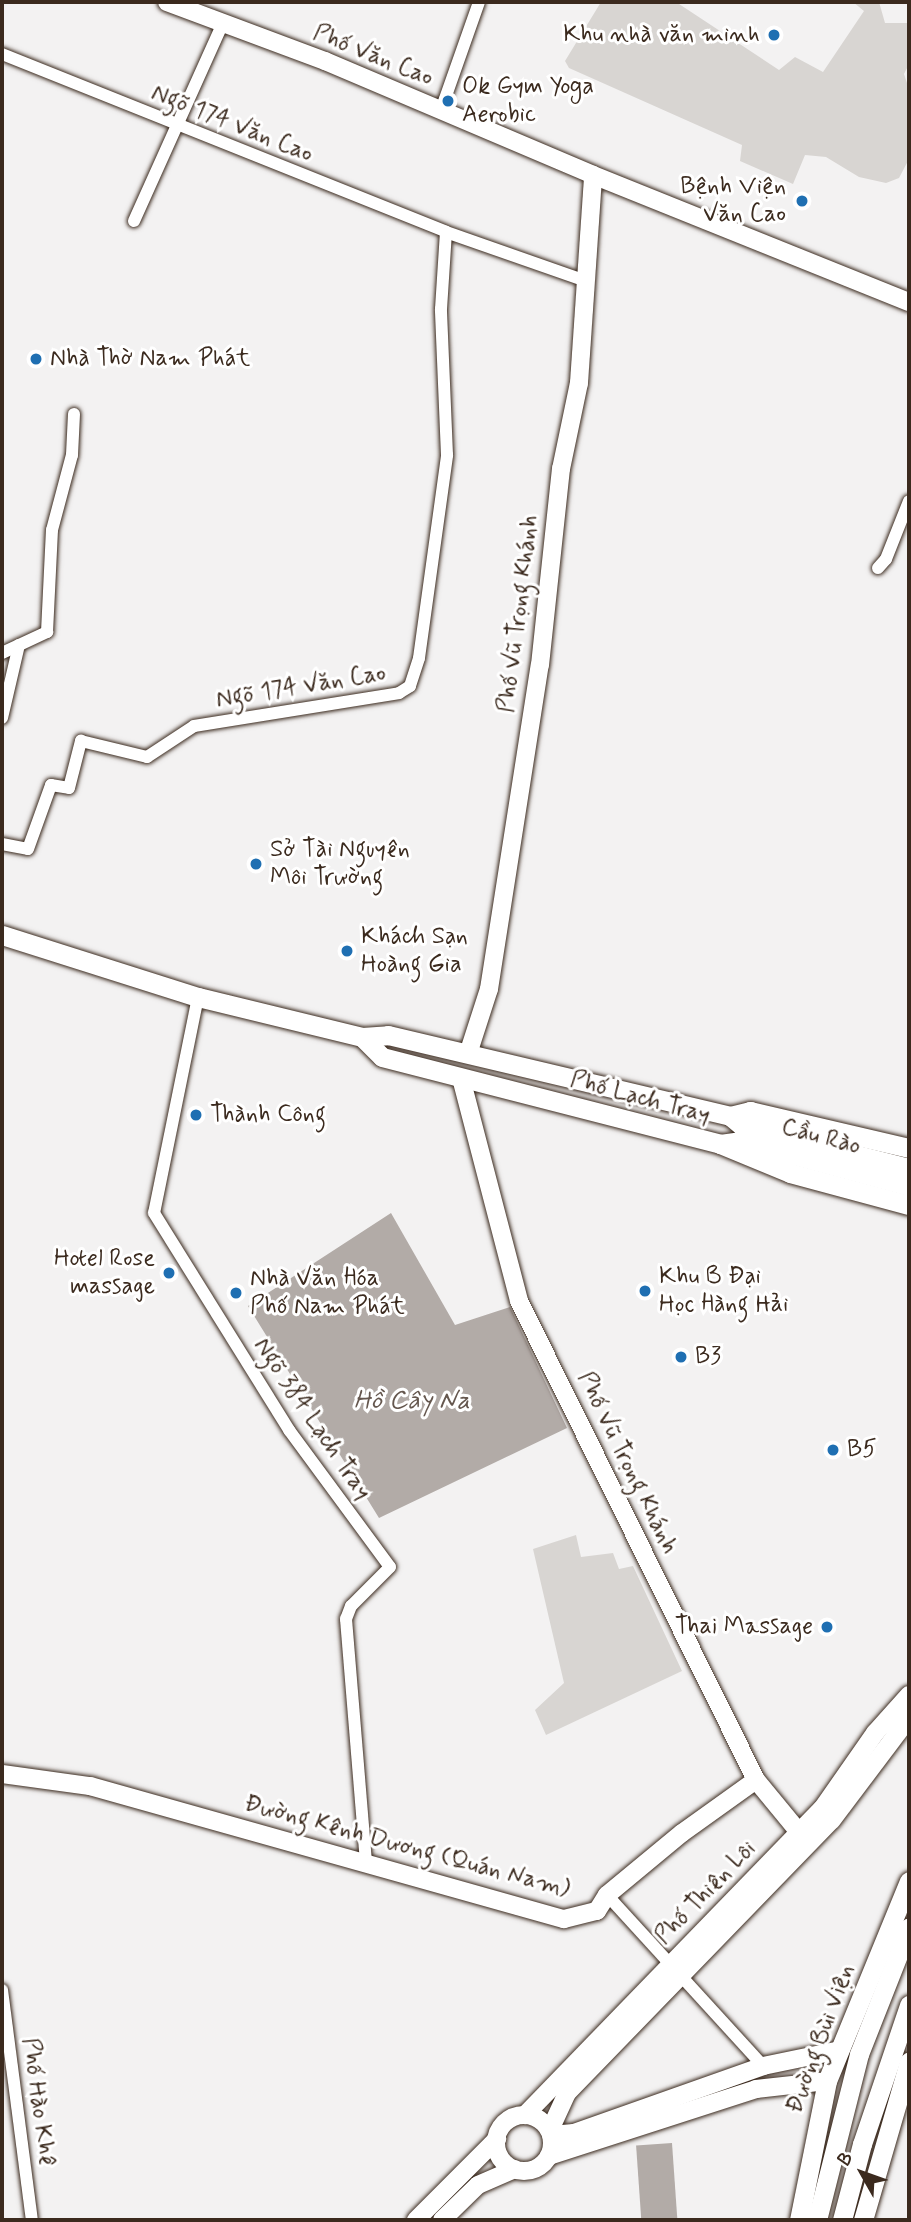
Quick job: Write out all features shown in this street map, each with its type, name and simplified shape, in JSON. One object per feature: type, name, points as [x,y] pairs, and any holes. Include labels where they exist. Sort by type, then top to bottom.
[{"type":"main road","name":"Phố Lạch Tray","points":[[2,935],[198,997],[362,1037],[388,1035],[730,1116],[750,1111],[909,1148]]},
{"type":"main road","name":"Phố Lạch Tray","points":[[362,1037],[382,1057],[720,1144],[790,1173],[909,1205]]},
{"type":"main road","name":"Cầu Rào","points":[[730,1116],[743,1126],[784,1144],[909,1186]]},
{"type":"main road","name":"Cầu Rào","points":[[720,1144],[742,1141],[784,1144],[909,1168]]},
{"type":"main road","name":"Đường Bùi Viện","points":[[799,2220],[827,2081],[909,1881]]},
{"type":"main road","name":"Đường Bùi Viện","points":[[817,2220],[859,2054],[909,1927]]},
{"type":"main road","points":[[842,2220],[862,2144],[909,2005]]},
{"type":"main road","points":[[863,2220],[909,2062]]},
{"type":"main road","points":[[862,2144],[884,2143]]},
{"type":"street","name":"Phố Văn Cao","points":[[167,2],[441,110],[593,175],[909,302]]},
{"type":"street","points":[[441,110],[476,3]]},
{"type":"street","points":[[134,221],[223,23]]},
{"type":"street","name":"Ngõ 174 Văn Cao","points":[[2,54],[446,232],[586,281]]},
{"type":"street","name":"Phố Vũ Trọng Khánh","points":[[468,1054],[489,989],[540,665],[561,469],[579,383],[593,175]]},
{"type":"street","name":"Ngõ 174 Văn Cao","points":[[2,844],[29,849],[51,785],[69,788],[81,741],[147,757],[194,726],[399,693],[410,686],[419,658],[447,455],[441,309],[446,232]]},
{"type":"street","points":[[2,653],[47,632],[52,530],[72,455],[74,414]]},
{"type":"street","points":[[878,568],[886,559],[909,502]]},
{"type":"street","points":[[2,718],[19,645]]},
{"type":"street","name":"Ngõ 384 Lạch Tray","points":[[198,997],[154,1213],[289,1430],[390,1567],[351,1606],[346,1619],[366,1863]]},
{"type":"street","name":"Phố Vũ Trọng Khánh","points":[[461,1078],[519,1301],[756,1780],[804,1838]]},
{"type":"street","name":"Phố Thiên Lôi","points":[[804,1838],[875,1733],[909,1695]]},
{"type":"street","name":"Phố Thiên Lôi","points":[[525,2115],[563,2087],[804,1838],[860,1787],[909,1718]]},
{"type":"street","name":"Đường Kênh Dương (Quán Nam)","points":[[2,1774],[90,1786],[564,1919],[597,1911],[607,1895],[756,1780]]},
{"type":"street","points":[[607,1895],[763,2066]]},
{"type":"street","name":"Phố Hào Khê","points":[[2,1990],[32,2220]]},
{"type":"street","points":[[550,2133],[574,2133],[763,2066],[840,2050]]},
{"type":"street","points":[[442,2220],[478,2185],[515,2169],[534,2169],[549,2157],[756,2089],[827,2081]]},
{"type":"street","name":"Phố Thiên Lôi","points":[[550,2133],[563,2087]]},
{"type":"street","points":[[416,2220],[497,2139],[510,2119],[525,2115],[540,2119],[550,2133],[549,2157]]},
{"type":"street","points":[[497,2139],[501,2157],[515,2169]]},
{"type":"shaded area","points":[[601,2],[676,2],[779,70],[795,57],[823,72],[864,11],[853,2],[879,2],[885,23],[909,23],[909,64],[904,74],[909,89],[909,159],[899,178],[886,183],[859,177],[826,157],[805,155],[793,184],[740,161],[742,145],[569,68],[565,61]]},
{"type":"shaded area","points":[[576,1535],[581,1557],[613,1553],[619,1569],[633,1566],[682,1671],[546,1735],[535,1710],[564,1683],[533,1549]]},
{"type":"water","name":"Hồ Cây Na","points":[[391,1213],[455,1325],[510,1307],[567,1428],[379,1518],[248,1306]]},
{"type":"water","points":[[672,2143],[677,2220],[641,2220],[636,2146]]},
{"type":"place","name":"Khu nhà văn minh","points":[[774,35]]},
{"type":"place","name":"Ok Gym Yoga Aerobic","points":[[448,101]]},
{"type":"place","name":"Bệnh Viện Văn Cao","points":[[802,201]]},
{"type":"place","name":"Nhà Thờ Nam Phát","points":[[36,359]]},
{"type":"place","name":"Sở Tài Nguyên Môi Trường","points":[[256,864]]},
{"type":"place","name":"Khách Sạn Hoàng Gia","points":[[347,951]]},
{"type":"place","name":"Thành Công","points":[[196,1115]]},
{"type":"place","name":"Hotel Rose massage","points":[[169,1273]]},
{"type":"place","name":"Khu B Đại Học Hàng Hải","points":[[645,1291]]},
{"type":"place","name":"Nhà Văn Hóa Phố Nam Phát","points":[[236,1293]]},
{"type":"place","name":"B3","points":[[681,1357]]},
{"type":"place","name":"B5","points":[[833,1450]]},
{"type":"place","name":"Thai Massage","points":[[827,1627]]}]
